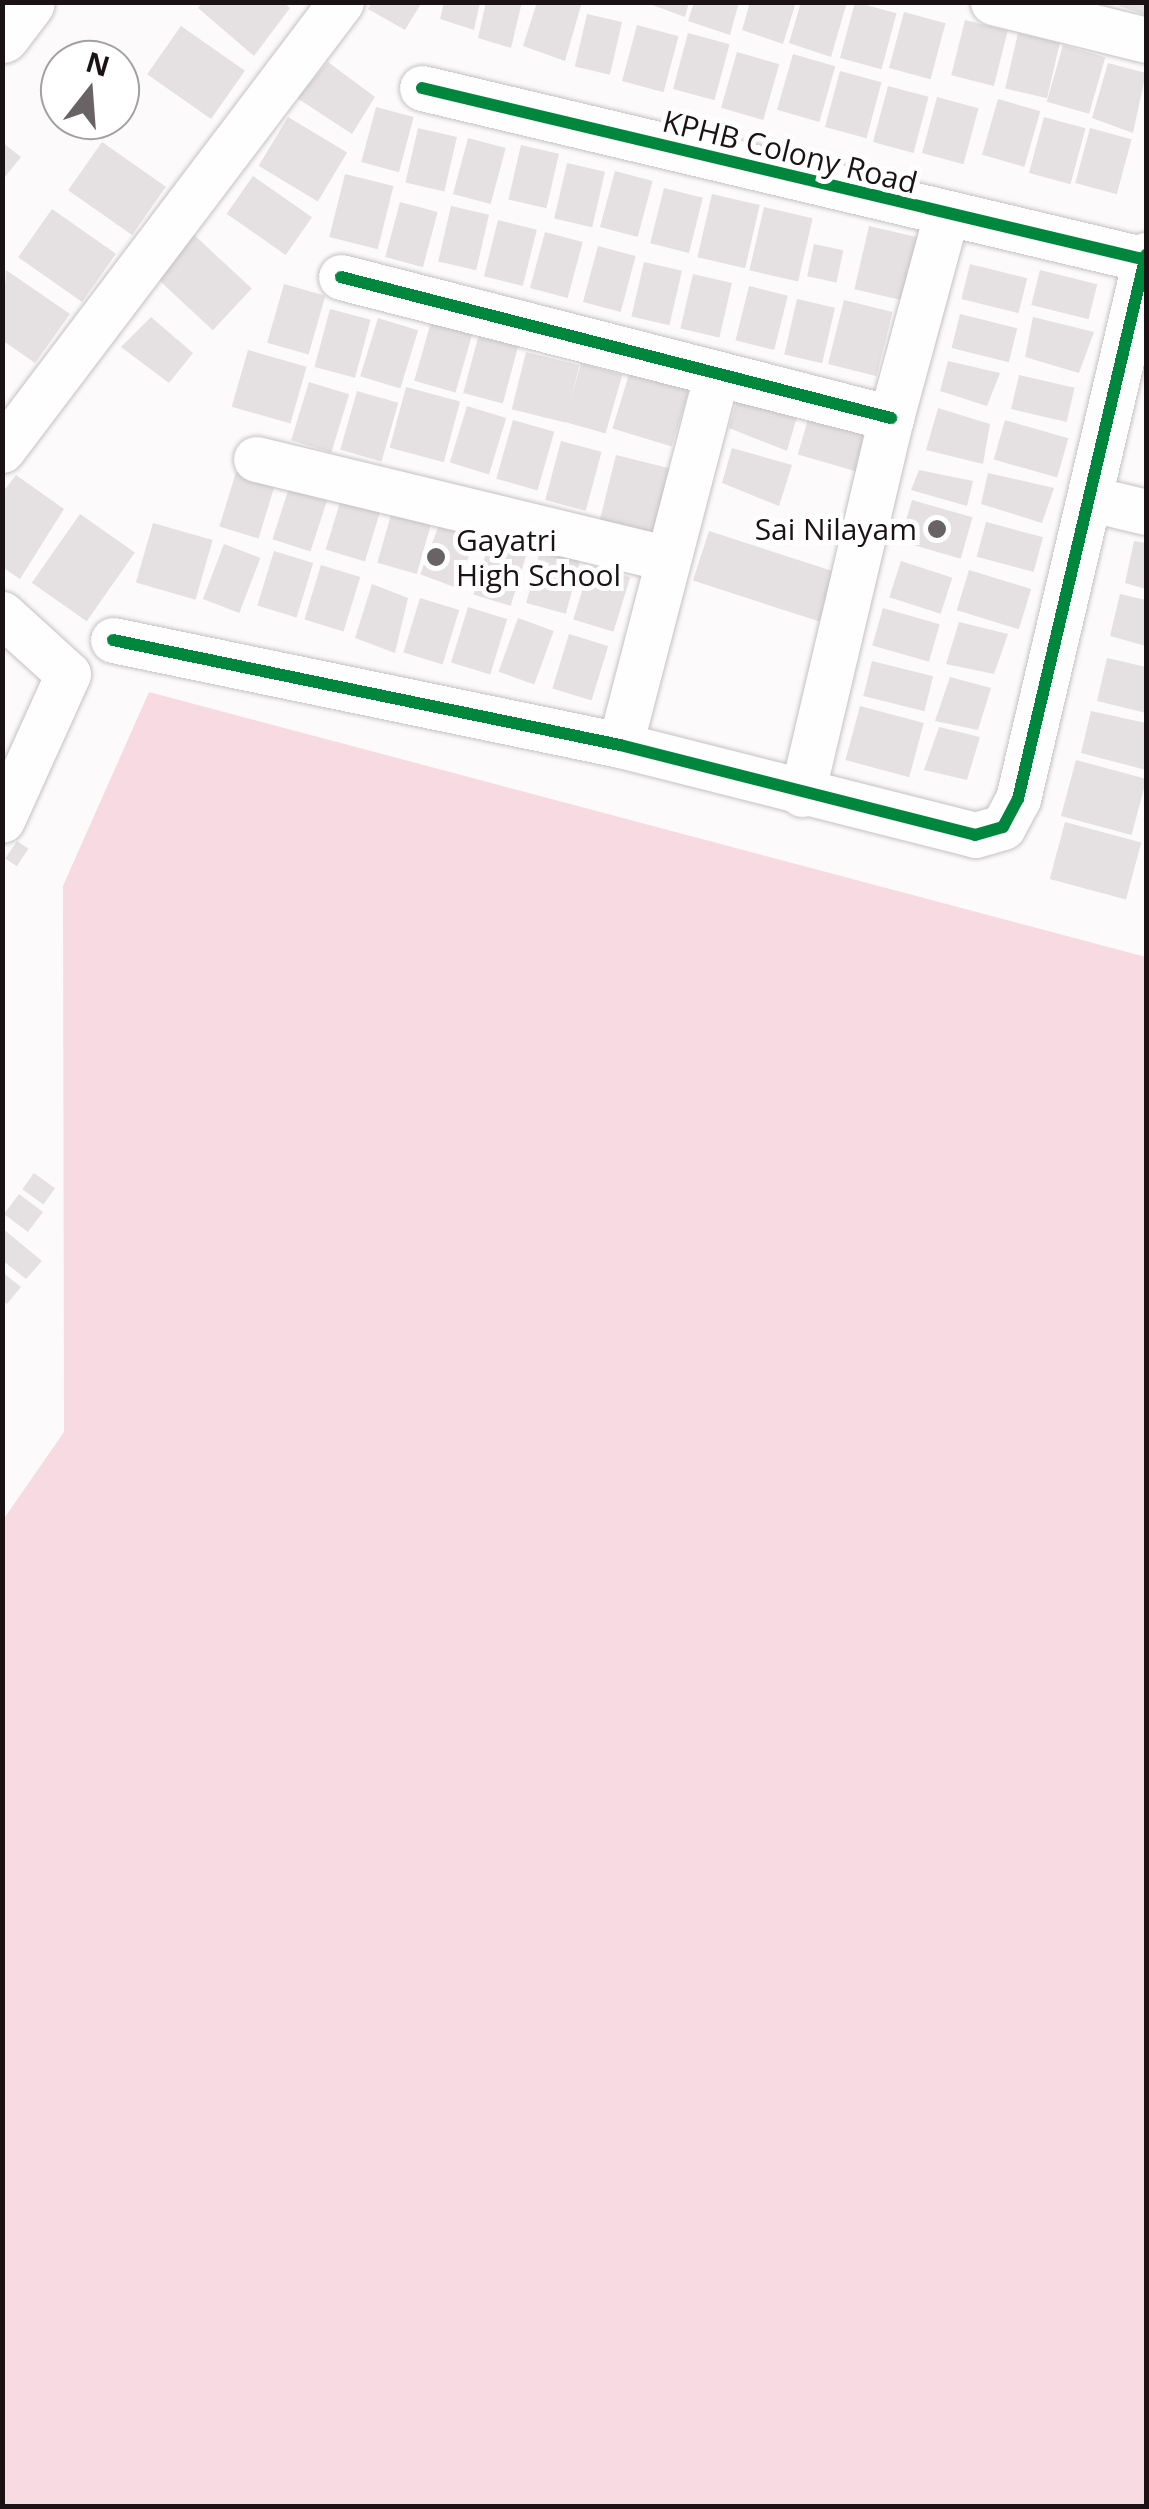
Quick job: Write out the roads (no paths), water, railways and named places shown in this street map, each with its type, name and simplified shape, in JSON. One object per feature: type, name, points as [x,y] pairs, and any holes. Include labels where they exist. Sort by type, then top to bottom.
[{"type":"street","points":[[2,34],[27,2]]},
{"type":"street","points":[[2,450],[341,2]]},
{"type":"street","points":[[992,2],[1146,40]]},
{"type":"street","name":"KPHB Colony Road","points":[[422,88],[946,215],[1146,258]]},
{"type":"street","points":[[802,794],[890,418],[946,215]]},
{"type":"street","points":[[113,640],[620,745],[975,836],[1002,827],[1018,799],[1146,258]]},
{"type":"street","points":[[341,276],[890,418]]},
{"type":"street","points":[[620,745],[716,373]]},
{"type":"street","points":[[256,459],[666,558]]},
{"type":"street","points":[[1092,499],[1146,512]]},
{"type":"street","points":[[2,614],[68,674],[2,820]]},
{"type":"place","name":"Sai Nilayam","points":[[937,529]]},
{"type":"place","name":"Gayatri High School","points":[[436,557]]}]
